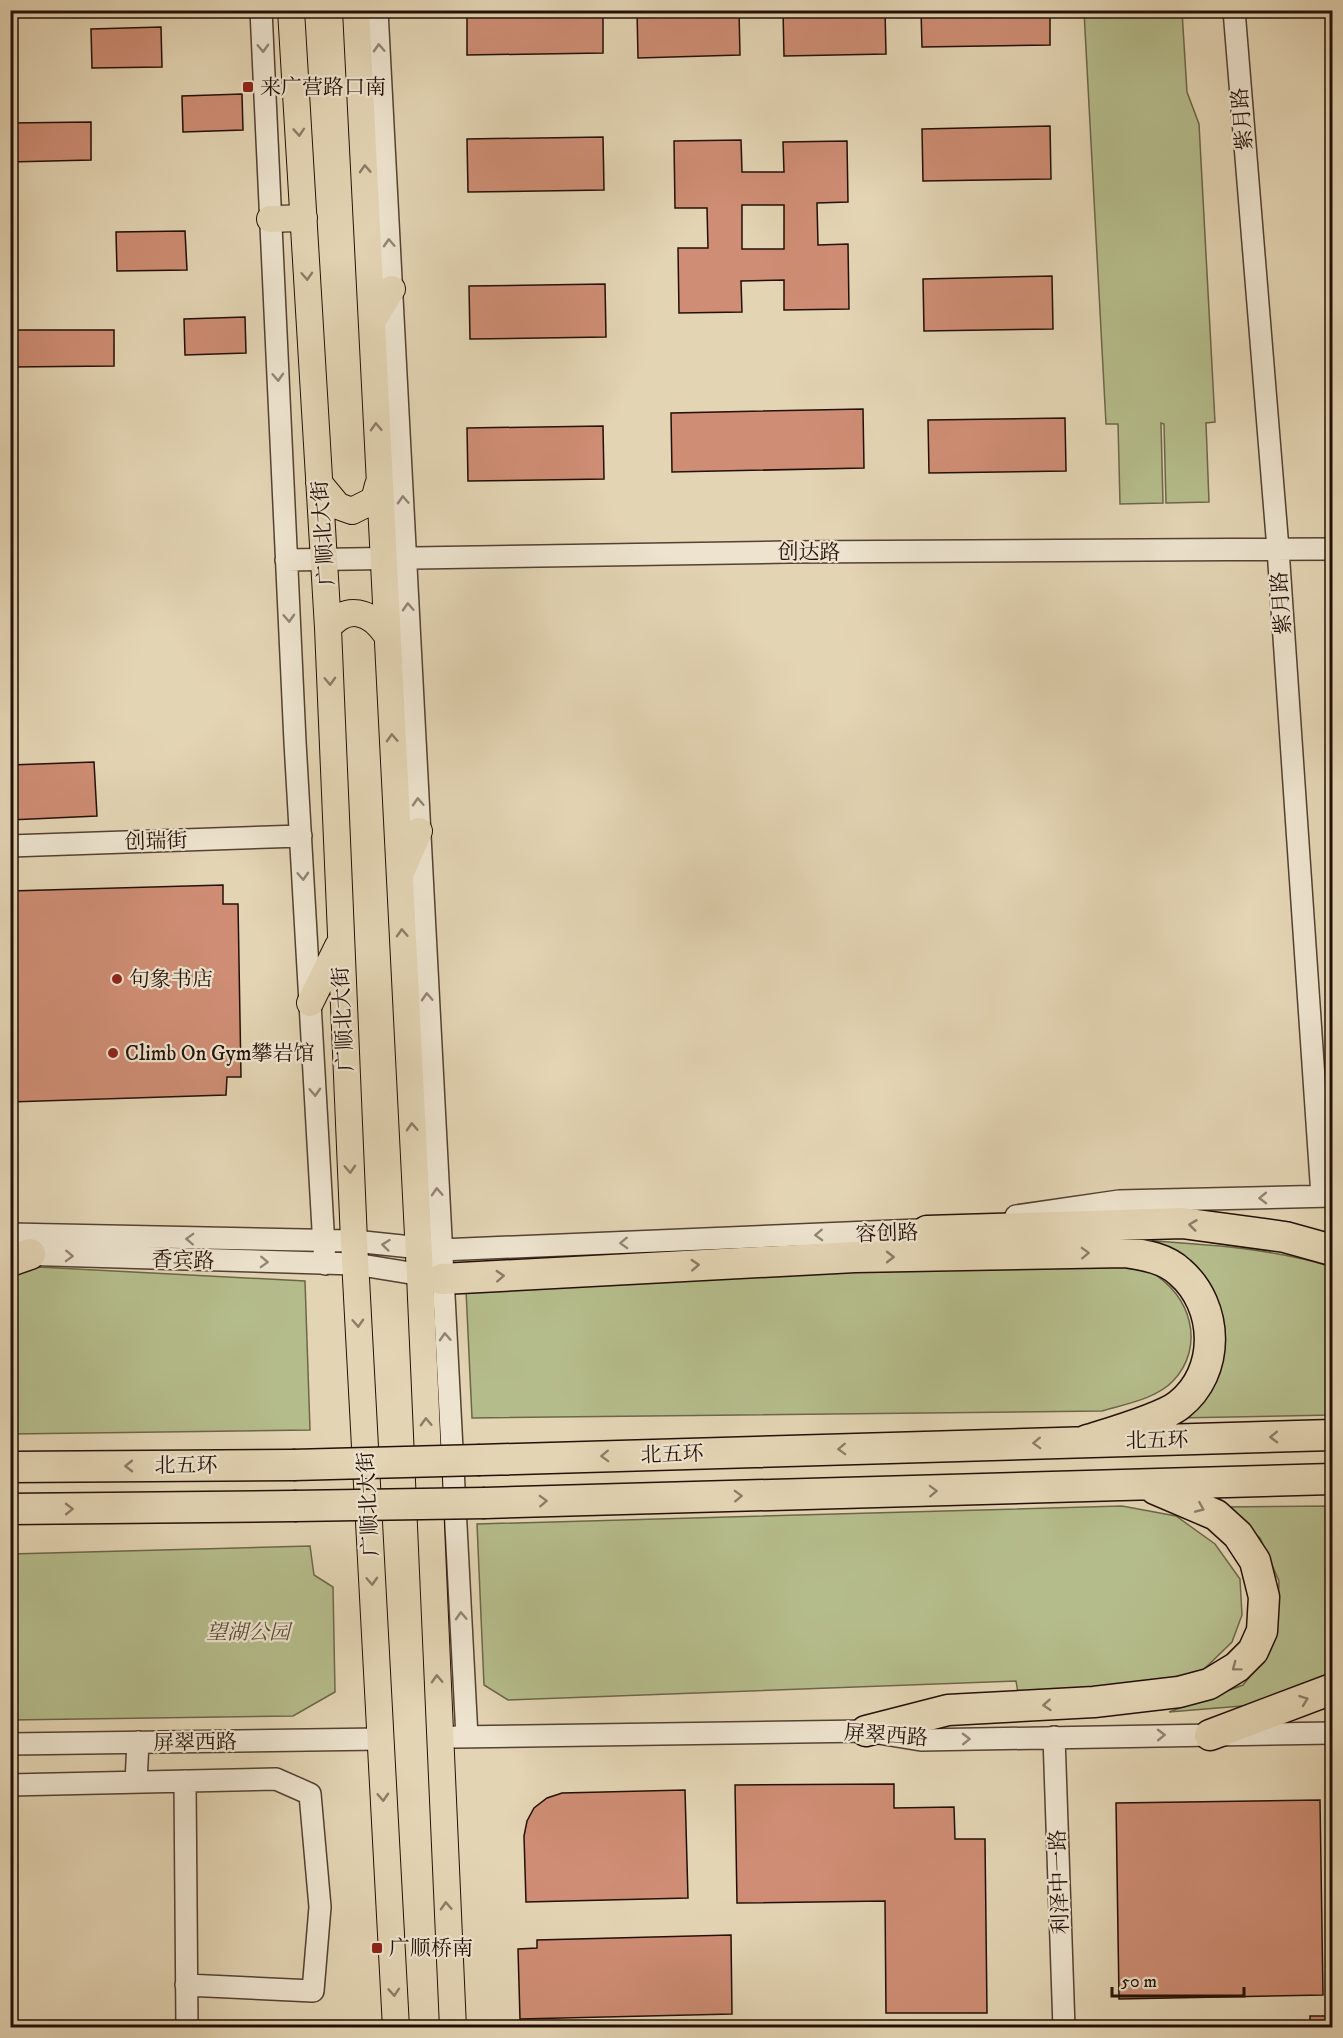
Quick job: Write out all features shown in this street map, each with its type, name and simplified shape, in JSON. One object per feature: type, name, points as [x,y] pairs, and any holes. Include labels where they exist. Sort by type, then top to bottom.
[{"type":"highway","points":[[927,1231],[1182,1223],[1285,1237],[1332,1250]]},
{"type":"highway","points":[[430,1263],[1125,1252],[1154,1257],[1180,1271],[1197,1291],[1206,1311],[1211,1335],[1208,1358],[1196,1383],[1179,1406],[1085,1442]]},
{"type":"highway","name":"北五环","points":[[10,1467],[293,1465],[1332,1435]]},
{"type":"highway","name":"北五环","points":[[10,1509],[485,1503],[1332,1479]]},
{"type":"highway","points":[[866,1731],[948,1710],[1094,1702],[1179,1692],[1209,1684],[1237,1668],[1253,1652],[1262,1631],[1264,1597],[1255,1561],[1238,1536],[1216,1515],[1146,1485]]},
{"type":"highway","points":[[1210,1735],[1332,1689]]},
{"type":"main road","name":"广顺北大街","points":[[291,10],[328,628],[354,1253],[396,2028]]},
{"type":"main road","points":[[356,10],[378,485],[394,559],[386,634],[399,876],[430,1263],[439,1738],[453,2028]]},
{"type":"main road","points":[[270,219],[304,218]]},
{"type":"main road","points":[[372,322],[392,289]]},
{"type":"main road","points":[[319,483],[338,506],[352,511],[374,500],[378,485]]},
{"type":"main road","points":[[328,628],[343,614],[360,612],[378,622],[386,634]]},
{"type":"main road","points":[[399,876],[419,831]]},
{"type":"main road","points":[[310,1003],[340,943]]},
{"type":"street","points":[[261,10],[286,560],[325,1264]]},
{"type":"street","points":[[377,10],[392,289],[394,559],[419,831],[430,1263],[467,1737]]},
{"type":"street","name":"紫月路","points":[[1234,10],[1327,1196]]},
{"type":"street","name":"创达路","points":[[286,560],[788,552],[1332,549]]},
{"type":"street","name":"创瑞街","points":[[10,846],[301,836]]},
{"type":"street","name":"容创路","points":[[354,1253],[430,1263],[927,1231],[1119,1202],[1327,1196]]},
{"type":"street","points":[[15,1251],[54,1235]]},
{"type":"street","name":"香宾路","points":[[15,1251],[54,1235],[324,1242],[354,1253]]},
{"type":"street","name":"香宾路","points":[[15,1251],[325,1264],[354,1253]]},
{"type":"street","name":"屏翠西路","points":[[439,1738],[866,1731],[921,1740],[1332,1733]]},
{"type":"street","name":"利泽中一路","points":[[1054,1737],[1064,2028]]},
{"type":"street","name":"屏翠西路","points":[[10,1744],[380,1739]]},
{"type":"street","points":[[136,1782],[138,1742]]},
{"type":"street","points":[[10,1785],[276,1779],[310,1794],[320,1907],[313,1991],[186,1985]]},
{"type":"street","points":[[185,1781],[187,2028]]},
{"type":"green space","points":[[1084,11],[1182,11],[1187,92],[1199,124],[1215,422],[1206,423],[1209,502],[1166,503],[1164,424],[1161,423],[1163,503],[1120,504],[1118,424],[1106,424]]},
{"type":"green space","points":[[1154,1241],[1266,1252],[1332,1267],[1332,1415],[1176,1418],[1200,1395],[1195,1271]]},
{"type":"green space","points":[[1106,1262],[1141,1268],[1165,1282],[1184,1307],[1191,1337],[1189,1352],[1183,1367],[1166,1387],[1140,1400],[1102,1411],[472,1418],[466,1290],[831,1267]]},
{"type":"green space","points":[[38,1267],[305,1281],[310,1430],[11,1434],[10,1276]]},
{"type":"green space","points":[[1122,1506],[1176,1516],[1215,1544],[1240,1579],[1242,1615],[1232,1642],[1200,1673],[1143,1688],[1018,1693],[1016,1681],[508,1700],[484,1685],[477,1524]]},
{"type":"green space","points":[[1332,1506],[1332,1675],[1254,1705],[1169,1712],[1243,1685],[1270,1651],[1278,1613],[1279,1581],[1260,1538],[1225,1507]]},
{"type":"green space","name":"望湖公园","points":[[310,1546],[314,1575],[333,1587],[335,1692],[293,1716],[11,1720],[11,1554]]},
{"type":"building","points":[[467,10],[603,10],[603,53],[467,55]]},
{"type":"building","points":[[637,10],[739,10],[740,55],[638,58]]},
{"type":"building","points":[[783,10],[885,10],[886,54],[784,56]]},
{"type":"building","points":[[921,10],[1050,10],[1050,45],[922,47]]},
{"type":"building","points":[[1328,10],[1332,10],[1332,95],[1329,95]]},
{"type":"building","points":[[161,27],[162,67],[92,68],[91,29]]},
{"type":"building","points":[[242,94],[243,130],[183,132],[182,96]]},
{"type":"building","points":[[91,122],[91,160],[10,162],[10,123]]},
{"type":"building","points":[[1050,126],[1051,179],[923,181],[922,129]]},
{"type":"building","points":[[603,137],[604,190],[468,192],[467,139]]},
{"type":"building","points":[[741,140],[742,172],[784,172],[783,142],[847,141],[848,202],[817,203],[818,245],[848,244],[849,309],[784,310],[784,280],[741,281],[742,312],[679,313],[678,248],[708,248],[707,208],[675,208],[674,141]],"holes":[[[742,205],[784,205],[784,249],[742,249]]]},
{"type":"building","points":[[185,231],[187,270],[117,271],[116,232]]},
{"type":"building","points":[[1052,276],[1053,329],[924,331],[923,279]]},
{"type":"building","points":[[605,284],[606,337],[470,339],[469,286]]},
{"type":"building","points":[[245,317],[246,353],[185,355],[184,319]]},
{"type":"building","points":[[10,330],[114,330],[114,366],[10,367]]},
{"type":"building","points":[[863,409],[864,468],[672,472],[671,413]]},
{"type":"building","points":[[1065,418],[1066,471],[929,473],[928,420]]},
{"type":"building","points":[[603,426],[604,479],[468,481],[467,428]]},
{"type":"building","points":[[94,762],[97,816],[10,820],[10,765]]},
{"type":"building","points":[[223,885],[223,904],[238,904],[241,1077],[227,1077],[226,1095],[10,1102],[10,891]]},
{"type":"building","points":[[894,1784],[894,1808],[954,1807],[955,1839],[985,1839],[987,2013],[886,2013],[885,1901],[737,1903],[735,1785]]},
{"type":"building","points":[[685,1790],[688,1898],[526,1902],[524,1836],[527,1821],[534,1808],[547,1798],[562,1793]]},
{"type":"building","points":[[1320,1800],[1323,1995],[1119,1999],[1116,1803]]},
{"type":"building","points":[[731,1935],[732,2014],[520,2019],[518,1949],[537,1948],[537,1940]]},
{"type":"building","points":[[1310,2016],[1332,2016],[1332,2028],[1310,2028]]},
{"type":"place","name":"来广营路口南","points":[[248,87]]},
{"type":"place","name":"句象书店","points":[[117,979]]},
{"type":"place","name":"Climb On Gym攀岩馆","points":[[113,1053]]},
{"type":"place","name":"广顺桥南","points":[[377,1948]]}]
